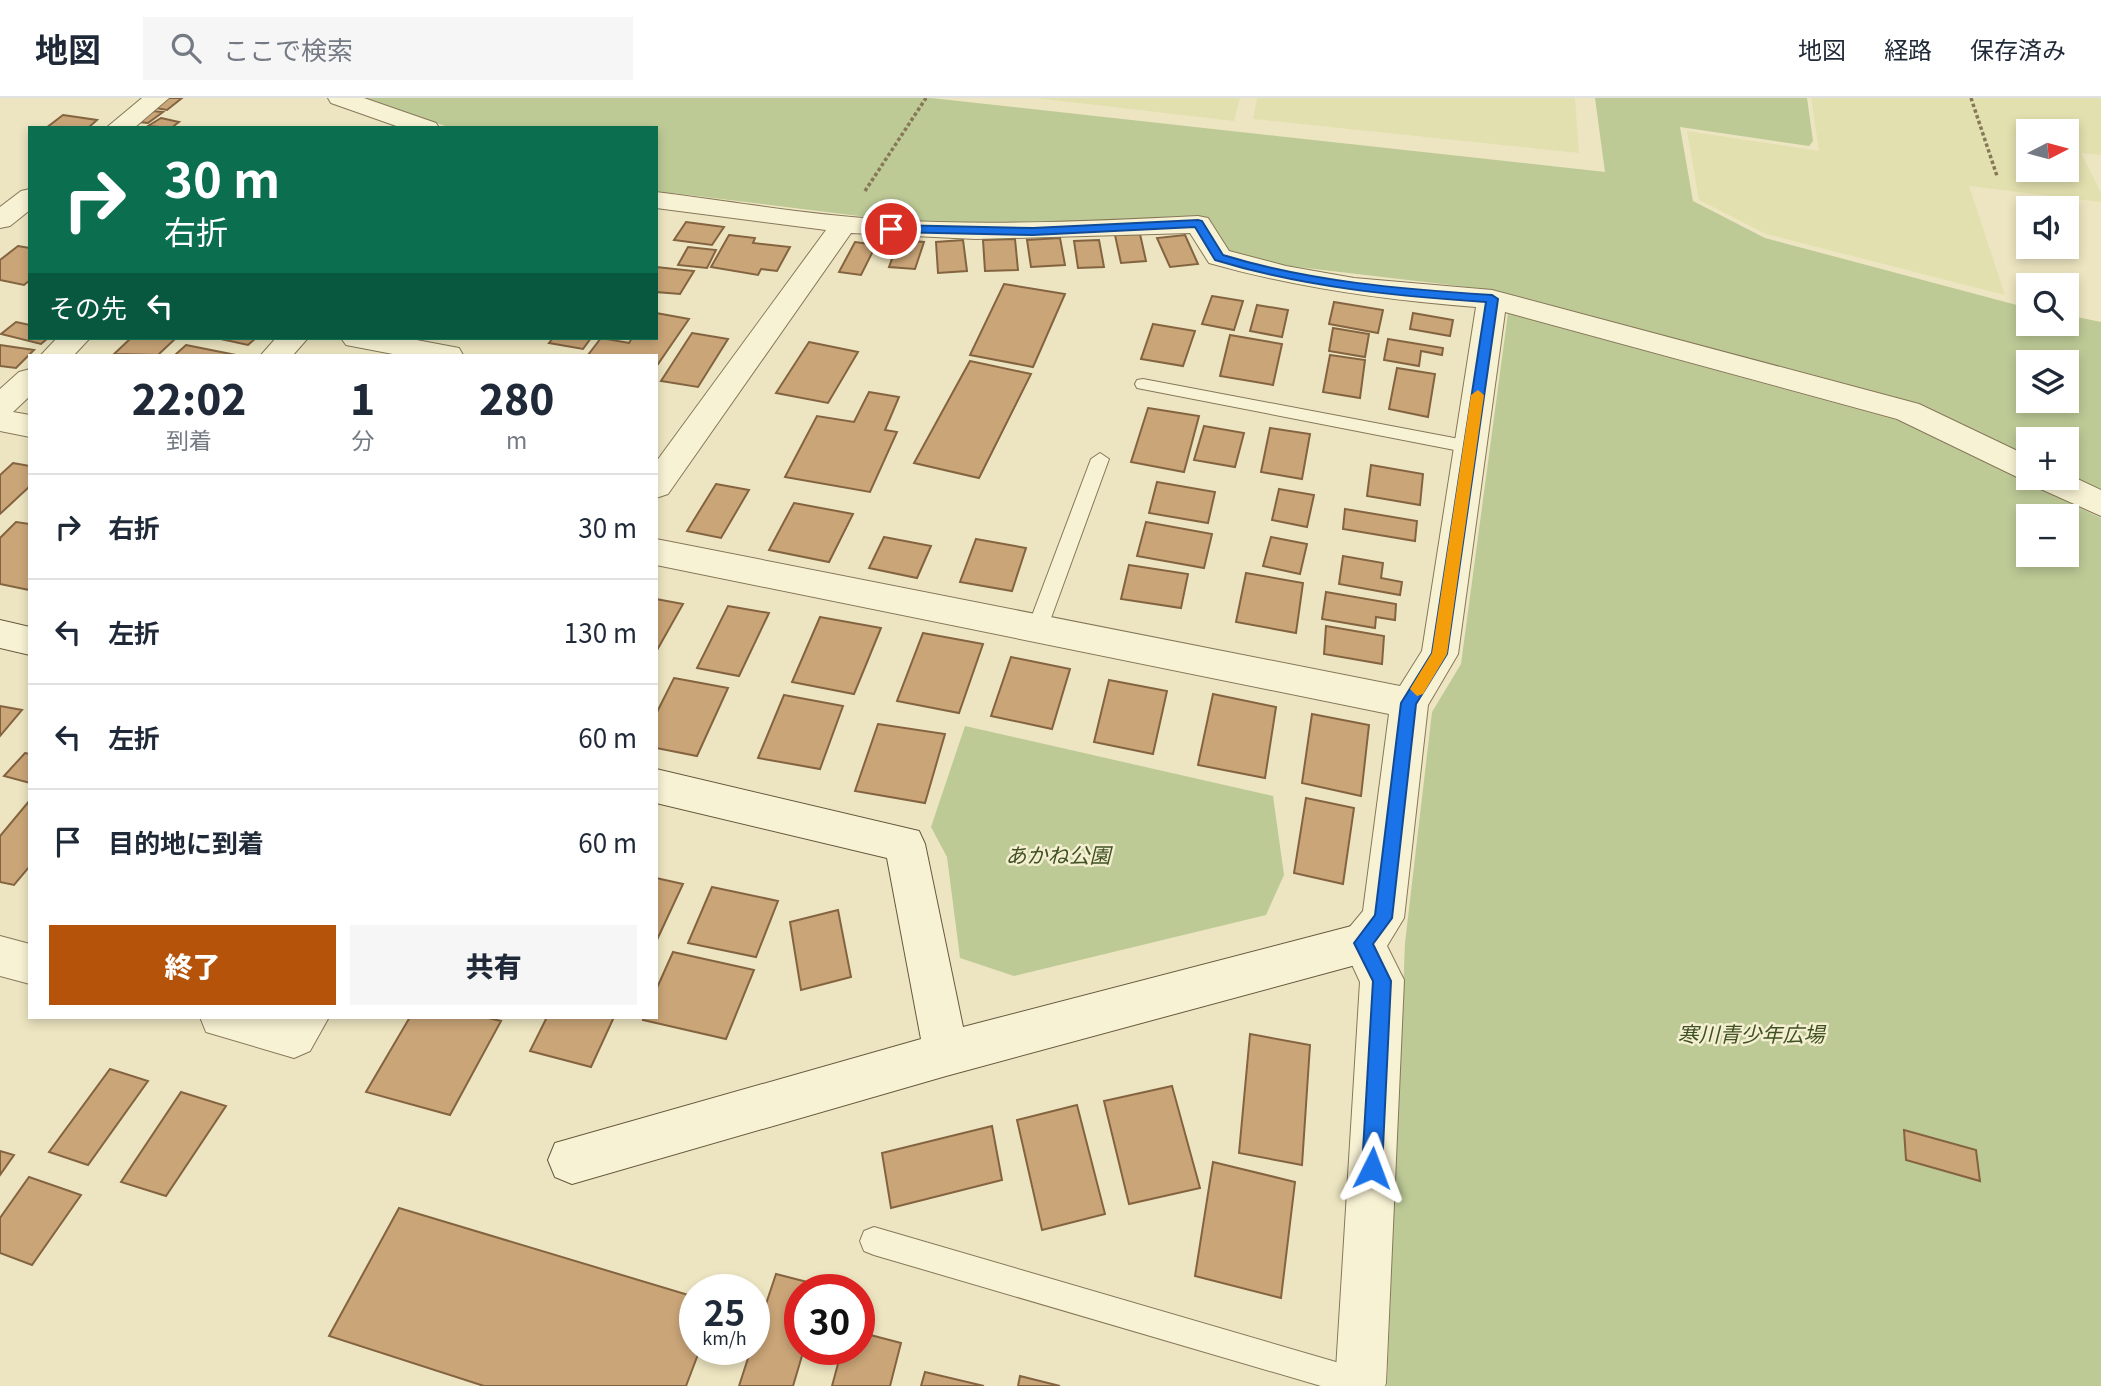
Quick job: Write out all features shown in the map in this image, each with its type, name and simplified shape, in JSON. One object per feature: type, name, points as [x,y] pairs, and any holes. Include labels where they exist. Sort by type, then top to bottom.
[{"type":"street","points":[[121,126],[157,98]]},
{"type":"street","points":[[340,98],[421,126]]},
{"type":"street","points":[[7,229],[28,200]]},
{"type":"street","points":[[658,202],[914,231],[1033,232],[1198,224],[1219,257],[1264,271],[1383,291],[1492,299],[1908,411],[2016,463]]},
{"type":"street","points":[[658,483],[844,224]]},
{"type":"street","points":[[572,1160],[946,1054],[1363,943],[1383,918],[1409,703],[1440,654],[1492,299]]},
{"type":"street","points":[[57,354],[73,340]]},
{"type":"street","points":[[277,354],[291,340]]},
{"type":"street","points":[[367,340],[443,354]]},
{"type":"street","points":[[0,406],[28,381]]},
{"type":"street","points":[[0,421],[28,426]]},
{"type":"street","points":[[2071,490],[2101,504]]},
{"type":"street","points":[[658,552],[1409,703]]},
{"type":"street","points":[[0,634],[28,641]]},
{"type":"street","points":[[658,786],[905,844],[946,1054]]},
{"type":"street","points":[[1360,1383],[1382,981],[1363,943]]},
{"type":"street","points":[[0,956],[28,963]]},
{"type":"street","points":[[230,1019],[294,1036],[306,1019]]},
{"type":"lane","points":[[1143,384],[1470,447]]},
{"type":"lane","points":[[1037,629],[1100,459]]},
{"type":"lane","points":[[874,1241],[1360,1383]]},
{"type":"path","points":[[844,224],[926,98]]},
{"type":"path","points":[[1971,98],[1997,176]]},
{"type":"shaded area","points":[[1035,98],[1240,98],[1234,121]]},
{"type":"shaded area","points":[[1257,98],[1575,98],[1579,153],[1253,119]]},
{"type":"shaded area","points":[[1811,98],[2101,98],[2101,155],[2081,153],[2101,193],[2101,202],[2079,199],[2079,196],[2052,196],[1969,186],[2005,295],[1766,234],[1699,200],[1687,131],[1819,151]]},
{"type":"green space","points":[[364,98],[931,98],[1605,172],[1595,98],[1807,98],[1813,141],[1809,146],[1680,127],[1693,201],[1765,238],[2016,305],[2016,336],[2079,336],[2079,317],[2101,322],[2101,494],[2079,484],[2079,427],[2016,427],[2016,454],[1905,401],[1493,290],[1264,263],[1230,252],[1203,217],[1028,223],[915,223],[658,191],[658,126],[445,126]]},
{"type":"green space","name":"寒川青少年広場","points":[[1508,313],[1900,421],[2016,477],[2016,490],[2043,490],[2072,504],[2016,504],[2016,567],[2079,567],[2079,507],[2101,518],[2101,1386],[1387,1386],[1405,943],[1432,712],[1461,664]]},
{"type":"green space","name":"あかね公園","points":[[965,726],[1273,796],[1284,875],[1266,915],[1014,976],[960,958],[947,857],[931,827]]},
{"type":"building","points":[[160,98],[182,98],[167,110],[149,107]]},
{"type":"building","points":[[152,111],[163,112],[148,123],[138,122]]},
{"type":"building","points":[[63,115],[97,120],[90,126],[49,126]]},
{"type":"building","points":[[161,118],[179,122],[174,126],[148,126]]},
{"type":"building","points":[[686,222],[724,227],[712,245],[674,240]]},
{"type":"building","points":[[1140,234],[1146,261],[1121,263],[1115,235]]},
{"type":"building","points":[[729,235],[755,238],[753,243],[790,247],[777,271],[761,269],[758,275],[711,267]]},
{"type":"building","points":[[1185,235],[1198,264],[1170,267],[1157,238]]},
{"type":"building","points":[[1060,238],[1065,265],[1031,267],[1027,240]]},
{"type":"building","points":[[1015,239],[1018,270],[985,271],[983,240]]},
{"type":"building","points":[[899,240],[924,242],[915,269],[889,267]]},
{"type":"building","points":[[963,240],[967,271],[938,273],[936,242]]},
{"type":"building","points":[[1099,240],[1104,267],[1078,268],[1074,241]]},
{"type":"building","points":[[855,242],[876,245],[861,275],[839,272]]},
{"type":"building","points":[[18,246],[28,248],[28,282],[24,285],[0,280],[0,260]]},
{"type":"building","points":[[688,247],[716,250],[707,268],[678,265]]},
{"type":"building","points":[[658,267],[694,271],[680,294],[658,292]]},
{"type":"building","points":[[1004,284],[1065,294],[1033,367],[970,355]]},
{"type":"building","points":[[1212,296],[1243,301],[1234,330],[1202,324]]},
{"type":"building","points":[[1334,302],[1383,310],[1378,333],[1329,324]]},
{"type":"building","points":[[1257,305],[1288,310],[1282,337],[1250,331]]},
{"type":"building","points":[[658,313],[689,319],[658,364],[658,354],[589,354],[599,340],[629,343],[631,340],[658,340]]},
{"type":"building","points":[[1413,313],[1453,320],[1450,336],[1410,329]]},
{"type":"building","points":[[16,322],[28,325],[28,340],[46,340],[41,344],[1,334]]},
{"type":"building","points":[[1153,324],[1195,331],[1183,366],[1141,359]]},
{"type":"building","points":[[1333,328],[1369,334],[1365,357],[1329,351]]},
{"type":"building","points":[[692,333],[728,339],[698,387],[661,381]]},
{"type":"building","points":[[1230,335],[1282,344],[1273,385],[1220,376]]},
{"type":"building","points":[[1388,339],[1443,348],[1442,355],[1421,351],[1419,366],[1384,360]]},
{"type":"building","points":[[129,340],[174,340],[159,354],[114,354]]},
{"type":"building","points":[[225,340],[254,340],[248,345]]},
{"type":"building","points":[[551,340],[590,340],[583,349],[549,343]]},
{"type":"building","points":[[809,342],[858,352],[828,403],[776,393]]},
{"type":"building","points":[[0,345],[34,350],[16,368],[0,366]]},
{"type":"building","points":[[186,345],[231,354],[176,354]]},
{"type":"building","points":[[1330,355],[1365,360],[1360,398],[1323,392]]},
{"type":"building","points":[[970,361],[1031,374],[979,478],[914,463]]},
{"type":"building","points":[[1397,368],[1435,374],[1428,417],[1389,409]]},
{"type":"building","points":[[869,392],[899,397],[885,430],[897,432],[870,492],[785,477],[817,416],[854,422]]},
{"type":"building","points":[[1148,408],[1199,416],[1184,472],[1131,462]]},
{"type":"building","points":[[1204,426],[1244,433],[1235,467],[1194,460]]},
{"type":"building","points":[[1270,428],[1310,434],[1302,479],[1261,472]]},
{"type":"building","points":[[13,463],[28,466],[28,488],[0,514],[0,475]]},
{"type":"building","points":[[1371,465],[1423,474],[1420,505],[1367,496]]},
{"type":"building","points":[[1157,482],[1215,492],[1208,523],[1149,513]]},
{"type":"building","points":[[716,484],[749,490],[721,538],[687,531]]},
{"type":"building","points":[[1279,489],[1314,495],[1307,527],[1272,520]]},
{"type":"building","points":[[794,503],[853,514],[829,562],[769,550]]},
{"type":"building","points":[[1345,509],[1417,521],[1415,541],[1343,529]]},
{"type":"building","points":[[16,522],[28,524],[28,590],[0,584],[0,538]]},
{"type":"building","points":[[1146,522],[1212,534],[1204,568],[1137,556]]},
{"type":"building","points":[[884,537],[931,546],[917,578],[869,568]]},
{"type":"building","points":[[1271,537],[1307,544],[1300,574],[1263,566]]},
{"type":"building","points":[[976,539],[1026,548],[1012,591],[960,582]]},
{"type":"building","points":[[1343,556],[1383,563],[1381,578],[1402,582],[1400,595],[1339,584]]},
{"type":"building","points":[[1129,565],[1188,574],[1181,608],[1121,599]]},
{"type":"building","points":[[1246,573],[1303,583],[1296,633],[1236,622]]},
{"type":"building","points":[[1326,592],[1396,604],[1395,620],[1376,617],[1375,628],[1322,619]]},
{"type":"building","points":[[658,599],[683,604],[658,648]]},
{"type":"building","points":[[728,606],[769,613],[739,676],[697,668]]},
{"type":"building","points":[[820,617],[881,628],[854,694],[792,682]]},
{"type":"building","points":[[1326,626],[1384,636],[1382,664],[1324,654]]},
{"type":"building","points":[[923,633],[983,644],[959,713],[897,701]]},
{"type":"building","points":[[1011,657],[1070,669],[1052,729],[991,716]]},
{"type":"building","points":[[674,678],[728,688],[697,756],[658,748],[658,710]]},
{"type":"building","points":[[1109,680],[1167,691],[1153,754],[1094,742]]},
{"type":"building","points":[[1213,694],[1276,707],[1265,778],[1198,765]]},
{"type":"building","points":[[784,695],[843,706],[820,769],[758,758]]},
{"type":"building","points":[[0,706],[22,710],[0,736]]},
{"type":"building","points":[[1312,714],[1369,725],[1361,796],[1302,783]]},
{"type":"building","points":[[878,724],[945,734],[925,803],[855,791]]},
{"type":"building","points":[[25,753],[28,754],[28,782],[4,776]]},
{"type":"building","points":[[1306,798],[1354,808],[1343,884],[1294,873]]},
{"type":"building","points":[[28,802],[28,868],[14,885],[0,882],[0,836]]},
{"type":"building","points":[[658,878],[683,884],[658,938]]},
{"type":"building","points":[[712,887],[778,901],[756,957],[688,943]]},
{"type":"building","points":[[838,910],[851,977],[801,990],[790,922]]},
{"type":"building","points":[[673,952],[754,970],[726,1039],[643,1020],[658,1019],[658,986]]},
{"type":"building","points":[[409,1019],[501,1021],[450,1115],[366,1092]]},
{"type":"building","points":[[546,1019],[613,1019],[591,1067],[530,1051]]},
{"type":"building","points":[[1250,1034],[1310,1045],[1302,1165],[1239,1153]]},
{"type":"building","points":[[110,1069],[148,1081],[88,1165],[49,1152]]},
{"type":"building","points":[[1172,1086],[1200,1188],[1129,1204],[1104,1101]]},
{"type":"building","points":[[181,1092],[226,1106],[166,1196],[121,1182]]},
{"type":"building","points":[[1077,1105],[1105,1214],[1042,1230],[1017,1120]]},
{"type":"building","points":[[992,1126],[1002,1180],[891,1208],[882,1153]]},
{"type":"building","points":[[1904,1130],[1976,1150],[1980,1181],[1906,1160]]},
{"type":"building","points":[[0,1151],[14,1155],[0,1175]]},
{"type":"building","points":[[1213,1162],[1295,1182],[1281,1298],[1195,1276]]},
{"type":"building","points":[[29,1177],[81,1195],[32,1265],[0,1253],[0,1218]]},
{"type":"building","points":[[399,1208],[679,1292],[679,1365],[694,1365],[686,1386],[484,1386],[329,1336]]},
{"type":"building","points":[[776,1274],[784,1276],[784,1365],[799,1365],[793,1386],[739,1386],[746,1365],[770,1365],[770,1292]]},
{"type":"building","points":[[875,1336],[901,1343],[890,1386],[832,1386],[838,1365],[875,1365]]},
{"type":"building","points":[[925,1372],[984,1386],[921,1386]]},
{"type":"building","points":[[1020,1376],[1060,1386],[1018,1386]]},
{"type":"slow traffic","points":[[1417,689],[1440,654],[1478,395]]},
{"type":"route","points":[[891,229],[1033,232],[1198,224],[1219,257],[1264,271],[1383,291],[1492,299],[1440,654],[1409,703],[1383,918],[1363,943],[1382,981],[1372,1168]]}]
